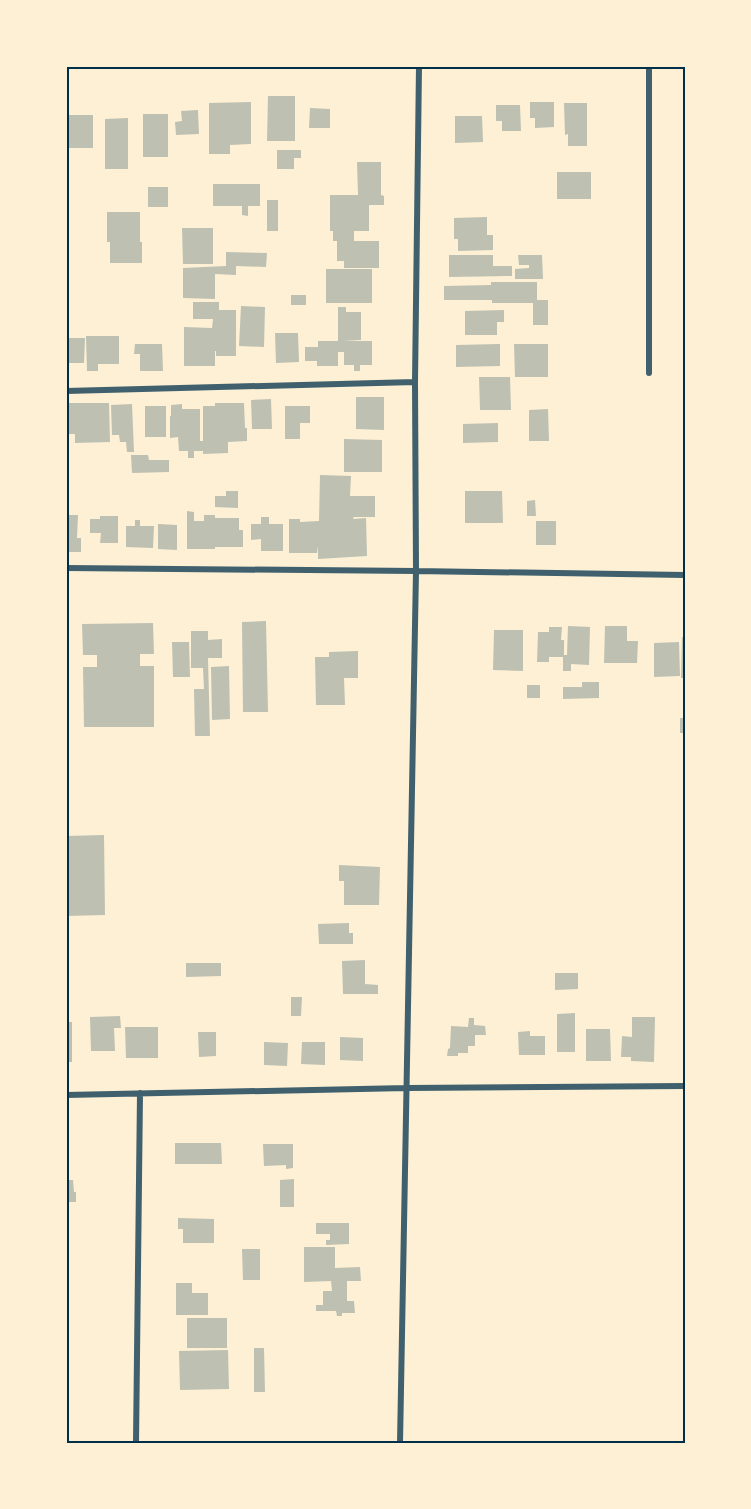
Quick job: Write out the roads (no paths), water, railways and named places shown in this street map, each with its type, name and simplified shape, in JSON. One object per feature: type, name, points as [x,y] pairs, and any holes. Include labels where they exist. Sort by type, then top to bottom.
[{"type":"street","points":[[400,1443],[416,571],[415,382],[419,66]]},
{"type":"street","points":[[648,66],[649,373]]},
{"type":"street","points":[[66,391],[415,382]]},
{"type":"street","points":[[66,568],[685,575]]},
{"type":"street","points":[[66,1095],[407,1088],[685,1086]]},
{"type":"street","points":[[136,1443],[140,1093]]}]
